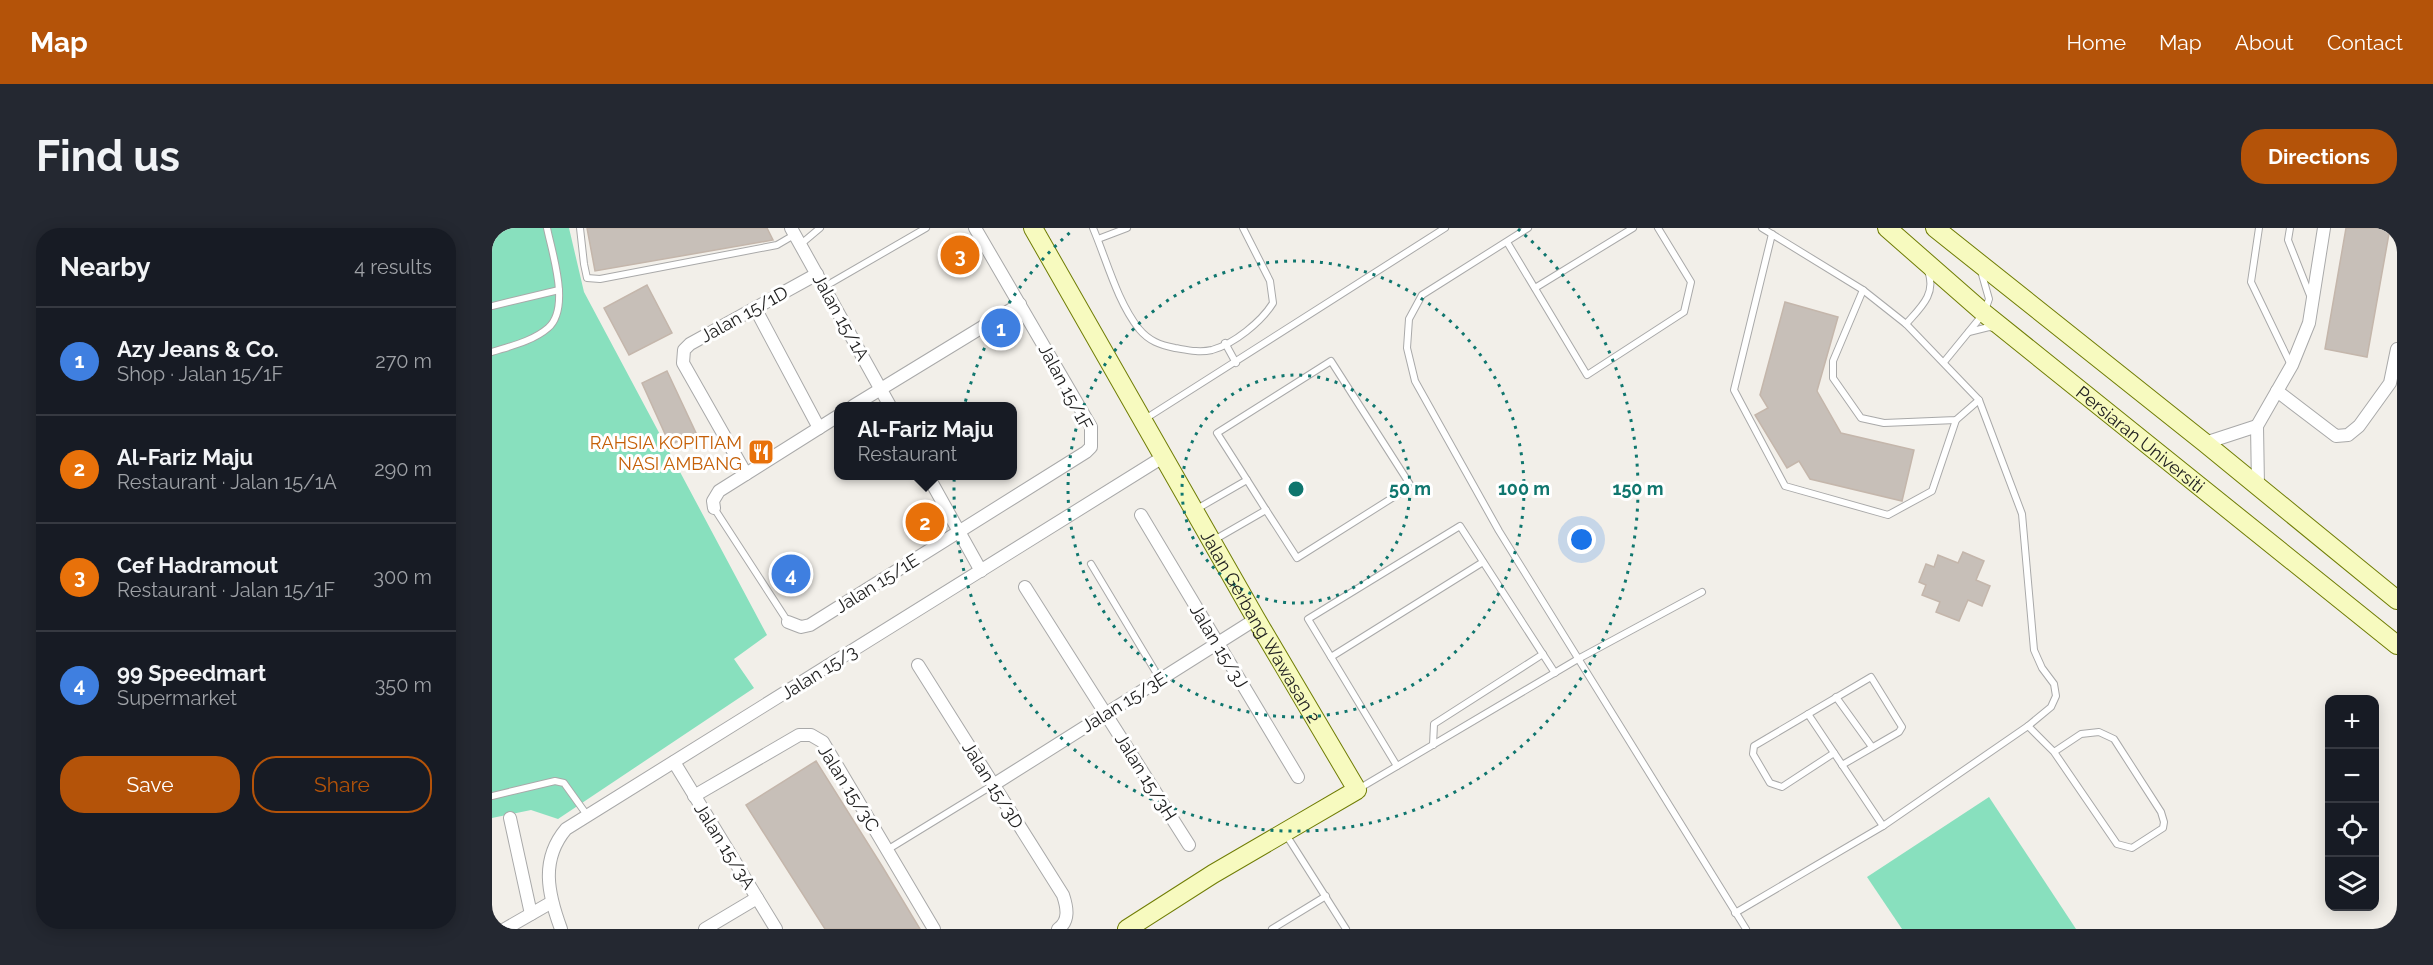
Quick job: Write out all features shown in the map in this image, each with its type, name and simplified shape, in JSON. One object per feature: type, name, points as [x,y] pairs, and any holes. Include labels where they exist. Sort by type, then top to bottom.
[{"type":"main road","name":"Jalan Gerbang Wawasan 2","points":[[1033,228],[1195,510],[1211,542],[1357,790]]},
{"type":"main road","name":"Persiaran Universiti","points":[[1887,228],[2006,331],[2397,645]]},
{"type":"main road","name":"Persiaran Universiti","points":[[1935,228],[2205,442],[2397,600]]},
{"type":"main road","points":[[1127,929],[1357,790]]},
{"type":"street","name":"Jalan 15/1F","points":[[975,228],[1091,427],[1093,438],[1086,452]]},
{"type":"street","points":[[2258,486],[2257,426],[2292,365],[2308,323],[2324,228]]},
{"type":"street","name":"Jalan 15/1A","points":[[796,236],[888,402]]},
{"type":"street","name":"Jalan 15/1D","points":[[746,474],[683,363],[684,350],[690,344],[817,274]]},
{"type":"street","points":[[860,402],[1020,304]]},
{"type":"street","points":[[755,308],[819,428]]},
{"type":"street","points":[[2277,391],[2336,436],[2348,435],[2359,426],[2390,383],[2397,349]]},
{"type":"street","points":[[714,508],[715,495],[834,419]]},
{"type":"street","points":[[2205,442],[2257,426]]},
{"type":"street","name":"Jalan 15/1E","points":[[788,622],[801,627],[810,625],[1086,452]]},
{"type":"street","name":"Jalan 15/3","points":[[561,929],[552,902],[549,864],[551,850],[566,829],[1163,457]]},
{"type":"street","points":[[930,480],[981,571]]},
{"type":"street","name":"Jalan 15/3J","points":[[1141,515],[1298,777]]},
{"type":"street","name":"Jalan 15/3H","points":[[1025,587],[1189,845]]},
{"type":"street","name":"Jalan 15/3E","points":[[993,785],[1256,619]]},
{"type":"street","name":"Jalan 15/3D","points":[[918,665],[1063,895],[1066,918],[1058,929]]},
{"type":"street","name":"Jalan 15/3C","points":[[694,795],[799,735],[811,735],[823,742],[934,929]]},
{"type":"street","name":"Jalan 15/3A","points":[[674,762],[776,929]]},
{"type":"street","points":[[510,818],[531,914]]},
{"type":"street","points":[[705,929],[757,898]]},
{"type":"street","points":[[505,929],[552,902]]},
{"type":"lane","points":[[492,352],[524,341],[550,326],[558,311],[559,290],[547,228]]},
{"type":"lane","points":[[580,228],[587,278],[600,279],[777,245],[820,228]]},
{"type":"lane","points":[[824,287],[926,228]]},
{"type":"lane","points":[[1093,228],[1128,312],[1140,331],[1157,344],[1191,351],[1212,350],[1238,336],[1267,312],[1273,303],[1270,281],[1243,228]]},
{"type":"lane","points":[[1098,238],[1127,228]]},
{"type":"lane","points":[[1142,421],[1445,228]]},
{"type":"lane","points":[[1528,228],[1422,295],[1409,319],[1407,348],[1415,381],[1499,531],[1746,929]]},
{"type":"lane","points":[[1535,288],[1633,228]]},
{"type":"lane","points":[[1506,242],[1587,375],[1684,312],[1690,282],[1658,228]]},
{"type":"lane","points":[[1735,913],[1883,826],[2028,726],[2050,707],[2056,696],[2054,684],[2042,668],[2034,650],[2022,514],[1979,400],[1905,324],[1863,290],[1762,228]]},
{"type":"lane","points":[[2259,228],[2251,282],[2292,365]]},
{"type":"lane","points":[[2290,228],[2288,240],[2312,300]]},
{"type":"lane","points":[[1772,234],[1734,390],[1785,486],[1888,515],[1932,491],[1956,420],[1979,400]]},
{"type":"lane","points":[[1905,324],[1931,292],[1931,279],[1924,261]]},
{"type":"lane","points":[[1944,362],[1984,313],[1989,299],[1987,286],[1977,261]]},
{"type":"lane","points":[[492,306],[559,290]]},
{"type":"lane","points":[[1863,290],[1833,361],[1832,370],[1833,378],[1861,418],[1884,423],[1956,420]]},
{"type":"lane","points":[[1969,332],[1989,327],[2006,331]]},
{"type":"lane","points":[[1225,343],[1236,363]]},
{"type":"lane","points":[[1331,361],[1411,486],[1297,558],[1247,480],[1217,433],[1331,361]]},
{"type":"lane","points":[[1195,510],[1247,480]]},
{"type":"lane","points":[[714,508],[788,622]]},
{"type":"lane","points":[[1211,542],[1266,510]]},
{"type":"lane","points":[[1397,766],[1308,619],[1460,526],[1555,673]]},
{"type":"lane","points":[[1331,657],[1483,562]]},
{"type":"lane","points":[[1091,564],[1161,679]]},
{"type":"lane","points":[[1357,790],[1578,659],[1702,592]]},
{"type":"lane","points":[[1434,745],[1434,724],[1542,654]]},
{"type":"lane","points":[[1834,753],[1782,787],[1770,783],[1753,754],[1754,746],[1870,676],[1902,727],[1899,732],[1842,765]]},
{"type":"lane","points":[[1836,697],[1872,747]]},
{"type":"lane","points":[[1808,714],[1883,826]]},
{"type":"lane","points":[[2028,726],[2054,752],[2117,844],[2132,848],[2163,828],[2164,822],[2160,812],[2114,739],[2099,732],[2081,734],[2054,752]]},
{"type":"lane","points":[[492,796],[555,781],[564,783],[587,815]]},
{"type":"lane","points":[[887,850],[993,785]]},
{"type":"lane","points":[[1285,832],[1346,929]]},
{"type":"lane","points":[[1272,929],[1326,896]]},
{"type":"green space","points":[[492,228],[569,228],[584,292],[767,635],[734,659],[754,688],[558,819],[531,810],[492,818]]},
{"type":"green space","points":[[1989,797],[2076,929],[1902,929],[1867,877]]},
{"type":"building","points":[[587,228],[767,228],[773,240],[595,271]]},
{"type":"building","points":[[2346,228],[2390,228],[2367,357],[2325,349]]},
{"type":"building","points":[[647,285],[672,333],[629,355],[604,308]]},
{"type":"building","points":[[1785,302],[1838,317],[1817,391],[1841,433],[1914,450],[1902,501],[1810,479],[1799,461],[1787,468],[1755,415],[1768,408],[1760,395]]},
{"type":"building","points":[[667,371],[696,433],[670,445],[642,383]]},
{"type":"building","points":[[1963,552],[1984,561],[1976,580],[1990,586],[1982,606],[1968,600],[1959,621],[1936,612],[1940,602],[1922,595],[1926,585],[1919,582],[1926,564],[1934,567],[1938,555],[1958,563]]},
{"type":"building","points":[[816,761],[920,929],[825,929],[746,805]]},
{"type":"place","name":"Cef Hadramout","points":[[960,255]]},
{"type":"place","name":"Azy Jeans & Co.","points":[[1001,328]]},
{"type":"place","name":"RAHSIA KOPITIAM NASI AMBANG","points":[[761,452]]},
{"type":"place","name":"Al-Fariz Maju","points":[[925,522]]},
{"type":"place","name":"99 Speedmart","points":[[791,574]]}]
